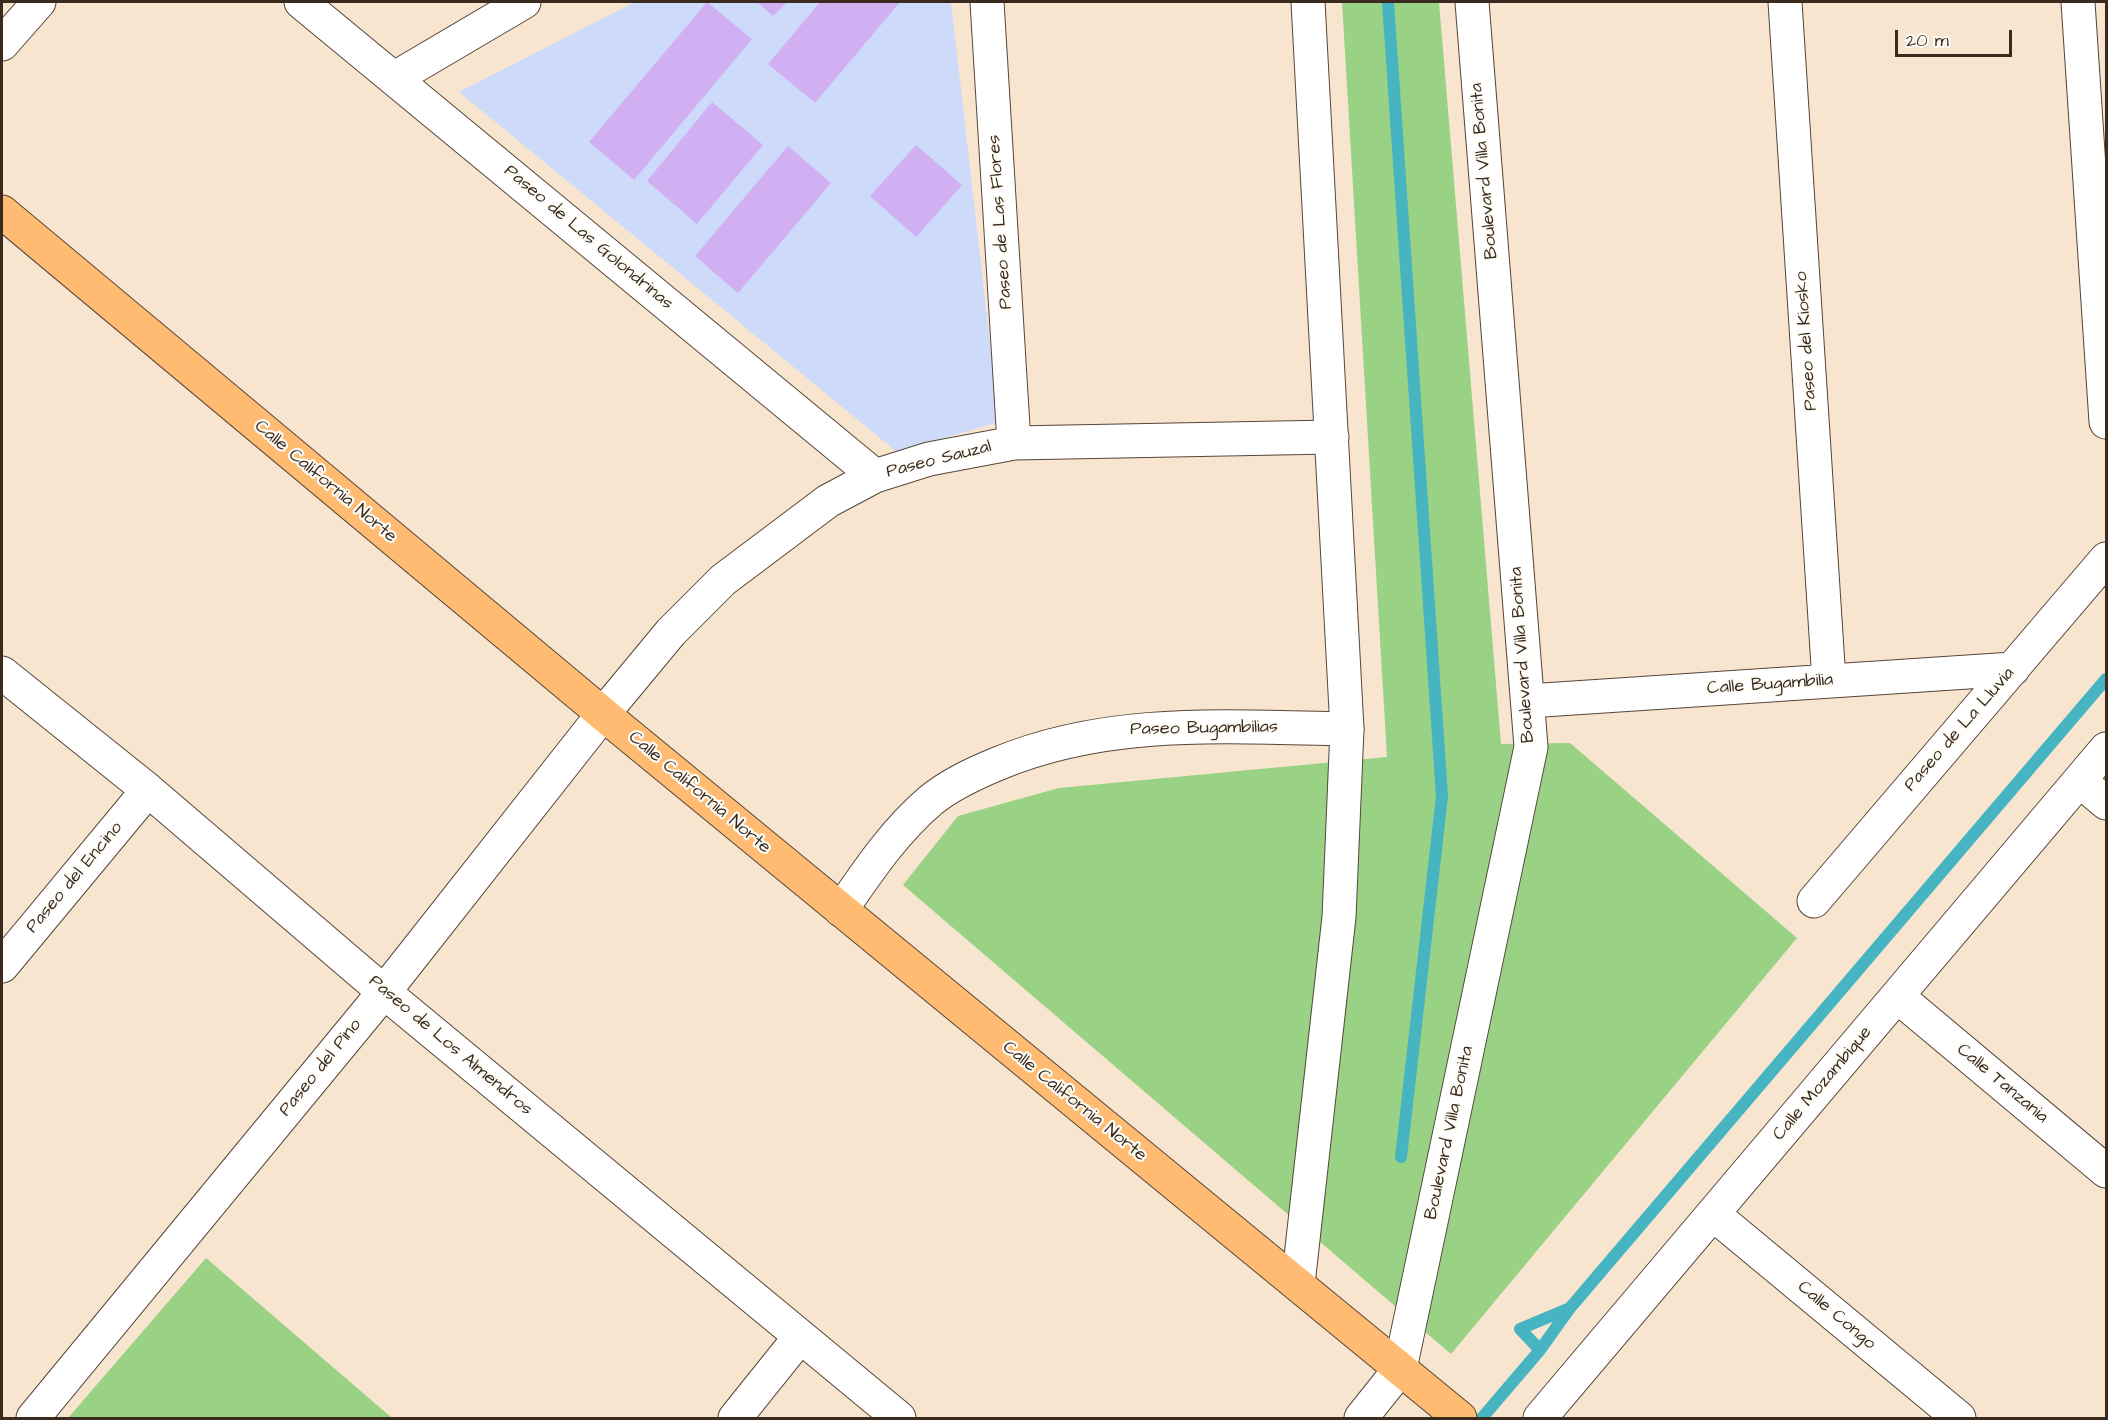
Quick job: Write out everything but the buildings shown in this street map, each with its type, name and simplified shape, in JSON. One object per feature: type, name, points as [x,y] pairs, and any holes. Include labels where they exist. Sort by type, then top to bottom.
[{"type":"main road","name":"Calle California Norte","points":[[2,212],[603,714],[1460,1419]]},
{"type":"street","points":[[2,44],[39,2]]},
{"type":"street","name":"Paseo de Las Golondrinas","points":[[301,2],[875,476]]},
{"type":"street","points":[[395,78],[524,2]]},
{"type":"street","name":"Paseo de Las Flores","points":[[987,2],[1014,442]]},
{"type":"street","points":[[1298,1284],[1339,917],[1347,729],[1308,2]]},
{"type":"street","name":"Boulevard Villa Bonita","points":[[1400,1369],[1531,747],[1472,2]]},
{"type":"street","name":"Paseo del Kiosko","points":[[1785,2],[1829,681]]},
{"type":"street","points":[[2078,2],[2106,422]]},
{"type":"street","name":"Paseo Sauzal","points":[[603,714],[671,632],[723,580],[828,501],[875,476],[929,459],[1014,442],[1332,436]]},
{"type":"street","name":"Paseo de La Lluvia","points":[[1814,901],[2106,559]]},
{"type":"street","name":"Calle Bugambilia","points":[[1528,701],[2013,669]]},
{"type":"street","name":"Paseo de Los Almendros","points":[[2,673],[148,790],[384,992],[899,1419]]},
{"type":"street","name":"Paseo del Pino","points":[[33,1419],[384,992],[603,714]]},
{"type":"street","name":"Paseo Bugambilias","points":[[841,910],[885,844],[931,801],[967,777],[1024,753],[1071,740],[1134,729],[1198,726],[1347,729]]},
{"type":"street","name":"Calle Mozambique","points":[[1540,1419],[2106,749]]},
{"type":"street","points":[[2080,781],[2106,803]]},
{"type":"street","name":"Paseo del Encino","points":[[2,966],[148,790]]},
{"type":"street","name":"Calle Tanzania","points":[[1897,996],[2106,1171]]},
{"type":"street","name":"Calle Congo","points":[[1713,1214],[1959,1419]]},
{"type":"street","points":[[735,1419],[800,1337]]},
{"type":"street","points":[[1361,1419],[1400,1369]]},
{"type":"shaded area","points":[[635,2],[951,2],[999,422],[897,452],[459,92]]},
{"type":"green space","points":[[1342,2],[1439,2],[1501,744],[1570,743],[1797,938],[1451,1354],[903,885],[958,816],[1059,788],[1387,757]]},
{"type":"green space","points":[[206,1258],[392,1418],[68,1418]]},
{"type":"waterway","points":[[1388,2],[1442,796],[1401,1157]]},
{"type":"waterway","points":[[1570,1308],[1520,1329],[1540,1350],[1570,1308],[2106,679]]},
{"type":"waterway","points":[[1482,1418],[1540,1350]]}]
